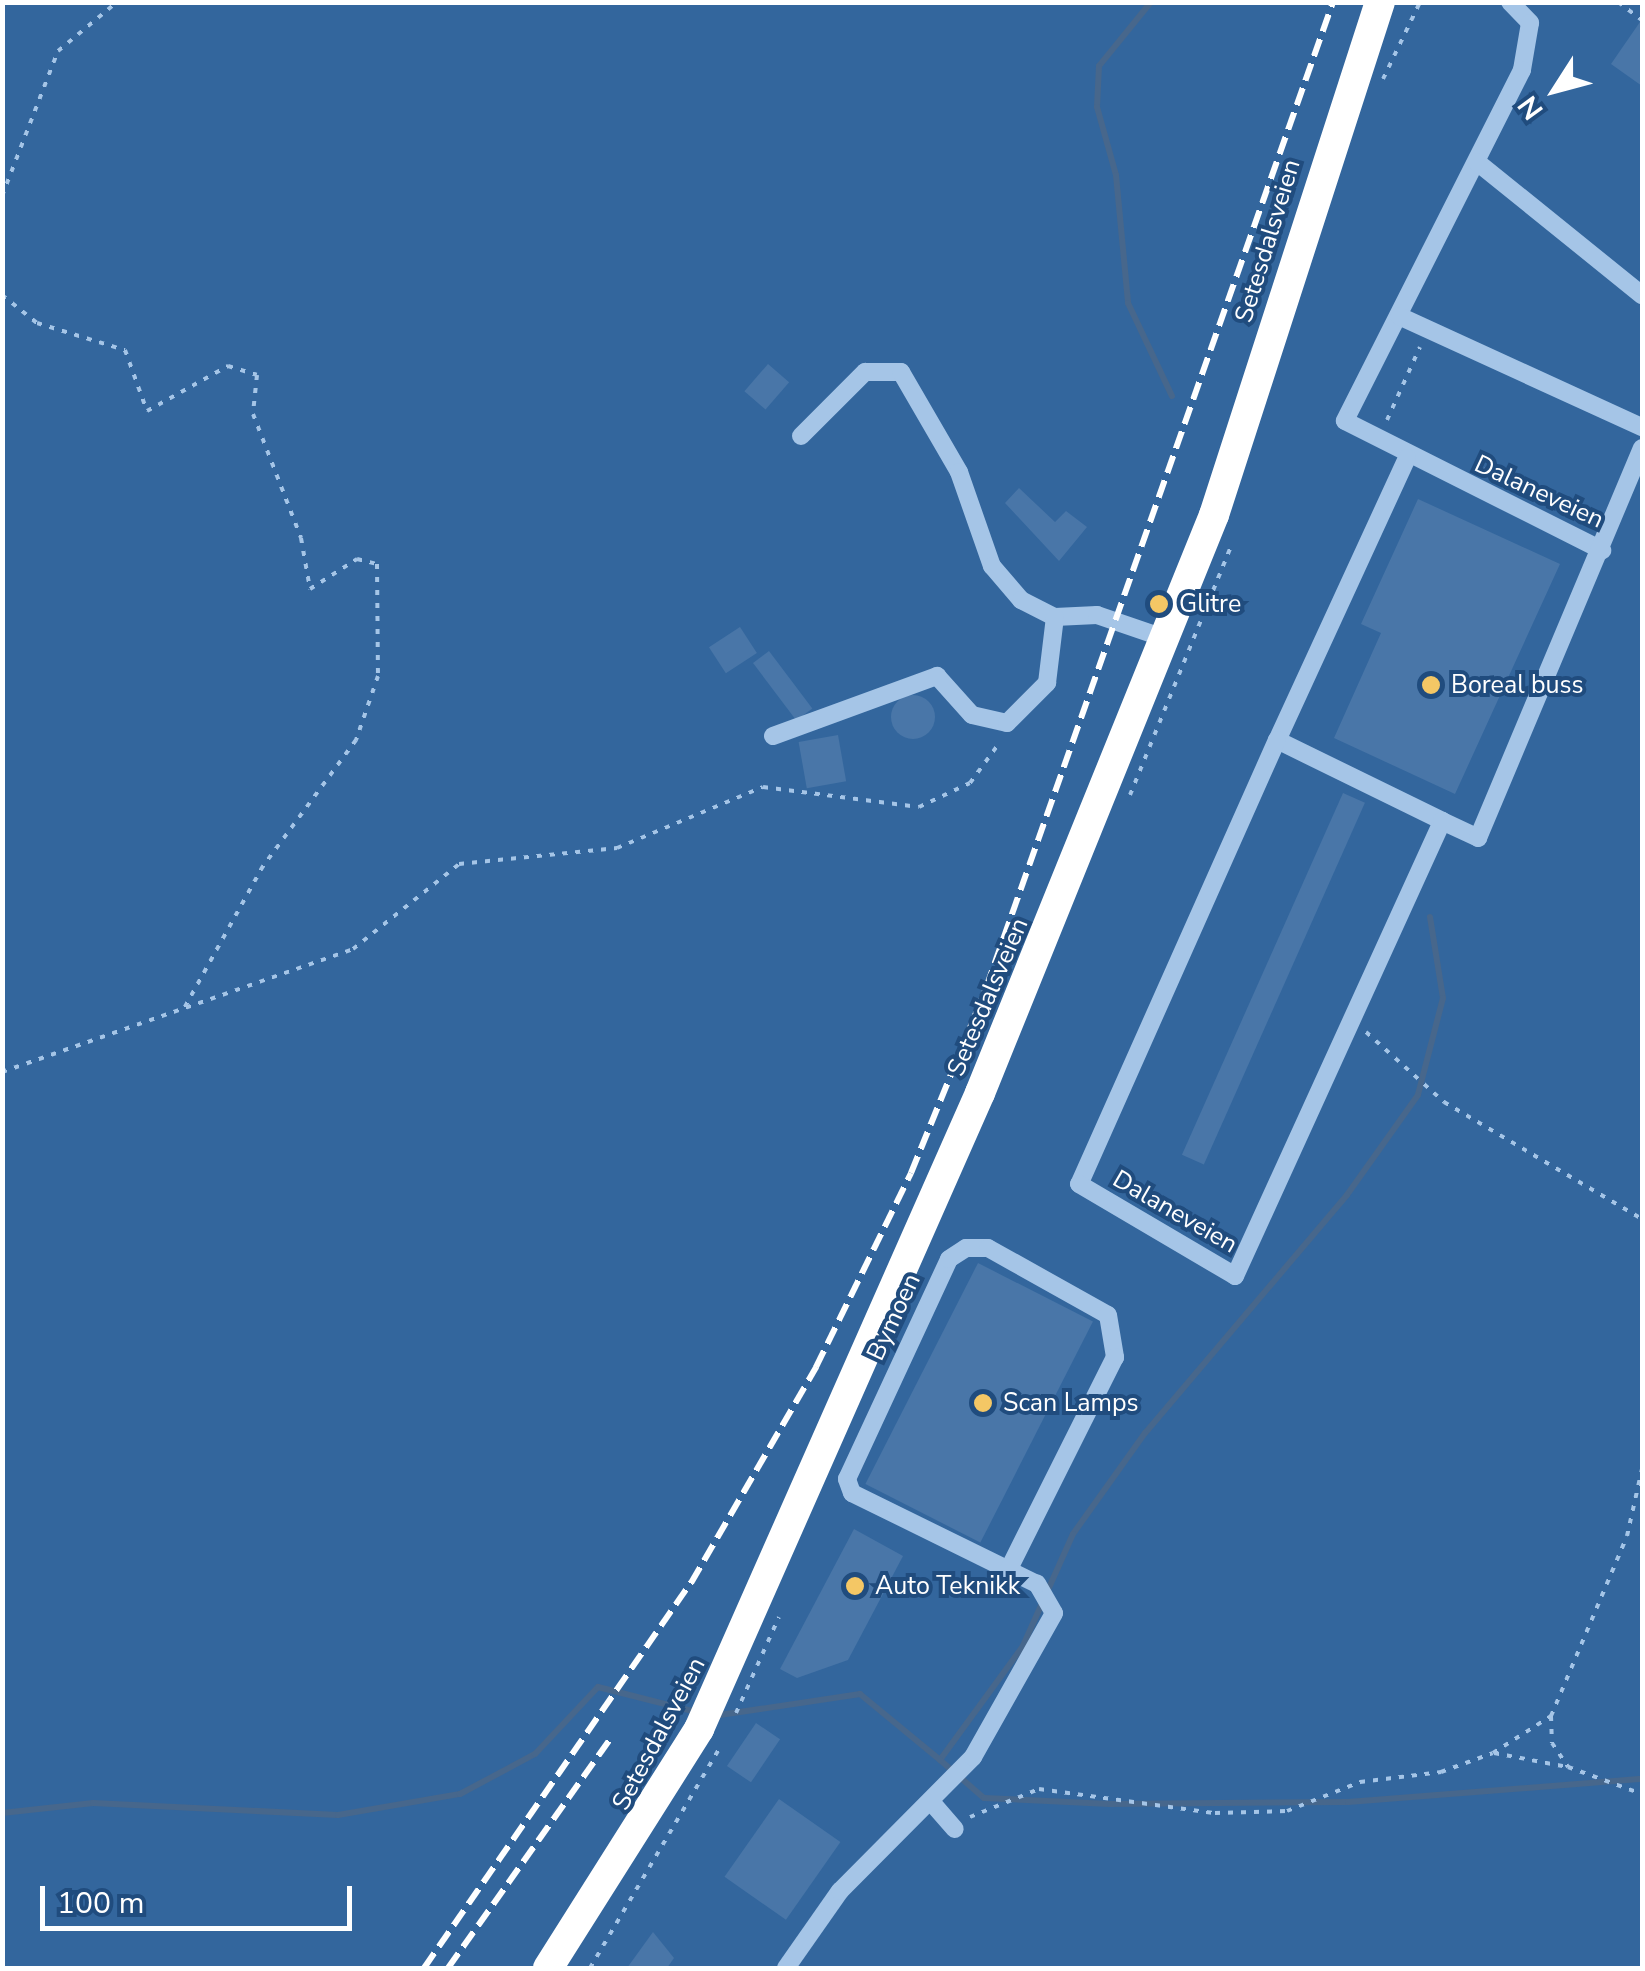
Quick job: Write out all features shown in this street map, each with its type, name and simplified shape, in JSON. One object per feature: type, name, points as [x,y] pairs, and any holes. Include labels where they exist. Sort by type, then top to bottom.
[{"type":"highway","name":"Setesdalsveien","points":[[548,1968],[638,1838],[726,1672],[1168,639],[1380,2]]},
{"type":"lane","name":"Dalaneveien","points":[[1277,740],[1478,838],[1602,550],[1376,443],[1354,430],[1346,412],[1399,316],[1522,70],[1532,36],[1524,5]]},
{"type":"lane","points":[[1476,162],[1642,294]]},
{"type":"lane","points":[[1399,316],[1642,427]]},
{"type":"lane","points":[[801,436],[856,379],[888,368],[907,379],[959,472],[992,566],[1020,600],[1055,617],[1097,615],[1168,639]]},
{"type":"lane","points":[[1602,550],[1642,448]]},
{"type":"lane","name":"Dalaneveien","points":[[1406,458],[1078,1184],[1234,1276],[1349,1016],[1442,821]]},
{"type":"lane","points":[[773,736],[937,676],[972,716],[1007,723],[1047,683],[1055,617]]},
{"type":"lane","name":"Bymoen","points":[[786,1968],[840,1891],[933,1804],[988,1733],[1054,1613],[1042,1589],[1009,1568],[852,1493],[846,1479],[949,1259],[966,1248],[988,1248],[1108,1315],[1115,1358],[1009,1568]]},
{"type":"lane","points":[[933,1804],[955,1829]]},
{"type":"path","points":[[2,196],[58,51],[117,2]]},
{"type":"path","points":[[1618,2],[1642,20]]},
{"type":"path","points":[[2,294],[38,323],[125,350],[147,412],[228,366],[257,376],[254,414],[301,538],[310,589],[356,559],[377,564],[378,676],[356,740],[263,866],[182,1012]]},
{"type":"path","points":[[1376,443],[1428,329]]},
{"type":"path","points":[[2,1072],[353,949],[460,864],[617,848],[763,788],[919,807],[970,783],[1007,723]]},
{"type":"path","points":[[1349,1016],[1444,1102],[1642,1218]]},
{"type":"path","points":[[1568,1767],[1552,1742],[1551,1716],[1628,1536],[1642,1469]]},
{"type":"path","points":[[955,1829],[1017,1792],[1287,1812],[1360,1782],[1441,1772],[1493,1753],[1551,1716]]},
{"type":"path","points":[[1493,1753],[1568,1767],[1642,1794]]},
{"type":"shaded area","points":[[3,3],[1642,3],[1642,1968],[3,1968]]},
{"type":"building","points":[[1642,19],[1642,86],[1611,64]]},
{"type":"building","points":[[768,364],[789,382],[766,410],[744,391]]},
{"type":"building","points":[[1019,488],[1055,522],[1066,511],[1087,527],[1059,561],[1005,503]]},
{"type":"building","name":"Boreal buss","points":[[1418,499],[1560,564],[1455,794],[1334,738],[1381,633],[1361,624]]},
{"type":"building","points":[[740,627],[757,653],[726,673],[709,647]]},
{"type":"building","points":[[769,651],[812,709],[796,721],[753,663]]},
{"type":"building","points":[[913,695],[929,701],[935,717],[929,733],[913,739],[897,733],[891,717],[897,701]]},
{"type":"building","points":[[838,735],[846,781],[807,788],[799,742]]},
{"type":"building","points":[[1343,793],[1365,803],[1204,1165],[1182,1155]]},
{"type":"building","name":"Scan Lamps","points":[[978,1263],[1093,1322],[980,1543],[865,1484]]},
{"type":"building","name":"Auto Teknikk","points":[[854,1529],[903,1556],[848,1660],[797,1678],[780,1669]]},
{"type":"building","points":[[756,1723],[780,1739],[751,1782],[727,1766]]},
{"type":"building","points":[[779,1799],[840,1842],[786,1920],[725,1877]]},
{"type":"building","points":[[653,1932],[674,1958],[667,1968],[627,1968]]},
{"type":"waterway","points":[[1151,2],[1099,66],[1097,107],[1116,175],[1128,303],[1172,396]]},
{"type":"waterway","points":[[1430,917],[1443,998],[1418,1095],[1347,1195],[1145,1433],[1073,1534],[1023,1646],[940,1760],[984,1798],[1110,1804],[1348,1802],[1642,1779]]},
{"type":"waterway","points":[[2,1813],[93,1803],[338,1815],[460,1794],[535,1754],[598,1687],[696,1712]]},
{"type":"waterway","points":[[713,1716],[860,1694],[940,1760]]},
{"type":"railway","points":[[424,1968],[691,1583],[816,1367],[911,1173],[986,988],[1333,2]]},
{"type":"railway","points":[[448,1968],[610,1739]]},
{"type":"place","name":"Glitre","points":[[1159,604]]},
{"type":"place","name":"Boreal buss","points":[[1431,685]]},
{"type":"place","name":"Scan Lamps","points":[[983,1403]]},
{"type":"place","name":"Auto Teknikk","points":[[855,1586]]}]
